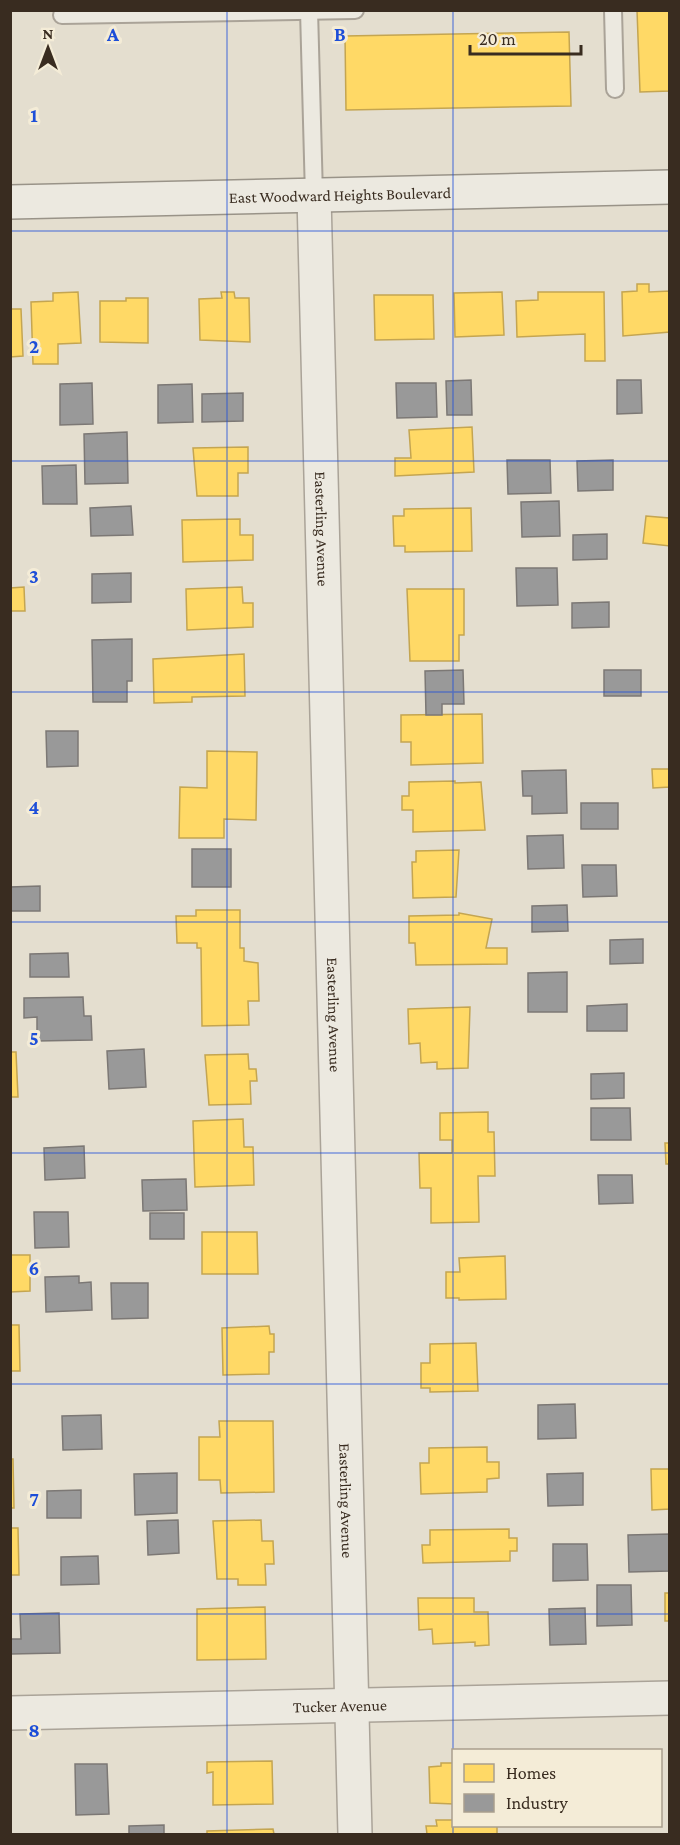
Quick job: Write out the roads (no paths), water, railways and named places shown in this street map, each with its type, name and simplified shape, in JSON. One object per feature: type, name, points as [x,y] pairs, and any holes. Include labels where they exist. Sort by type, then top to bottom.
[{"type":"street","name":"East Woodward Heights Boulevard","points":[[10,202],[669,187]]},
{"type":"street","name":"Easterling Avenue","points":[[314,196],[355,1834]]},
{"type":"street","name":"Tucker Avenue","points":[[10,1713],[669,1698]]},
{"type":"lane","points":[[62,15],[355,10]]},
{"type":"lane","points":[[613,10],[615,89]]},
{"type":"lane","points":[[309,11],[314,196]]}]
